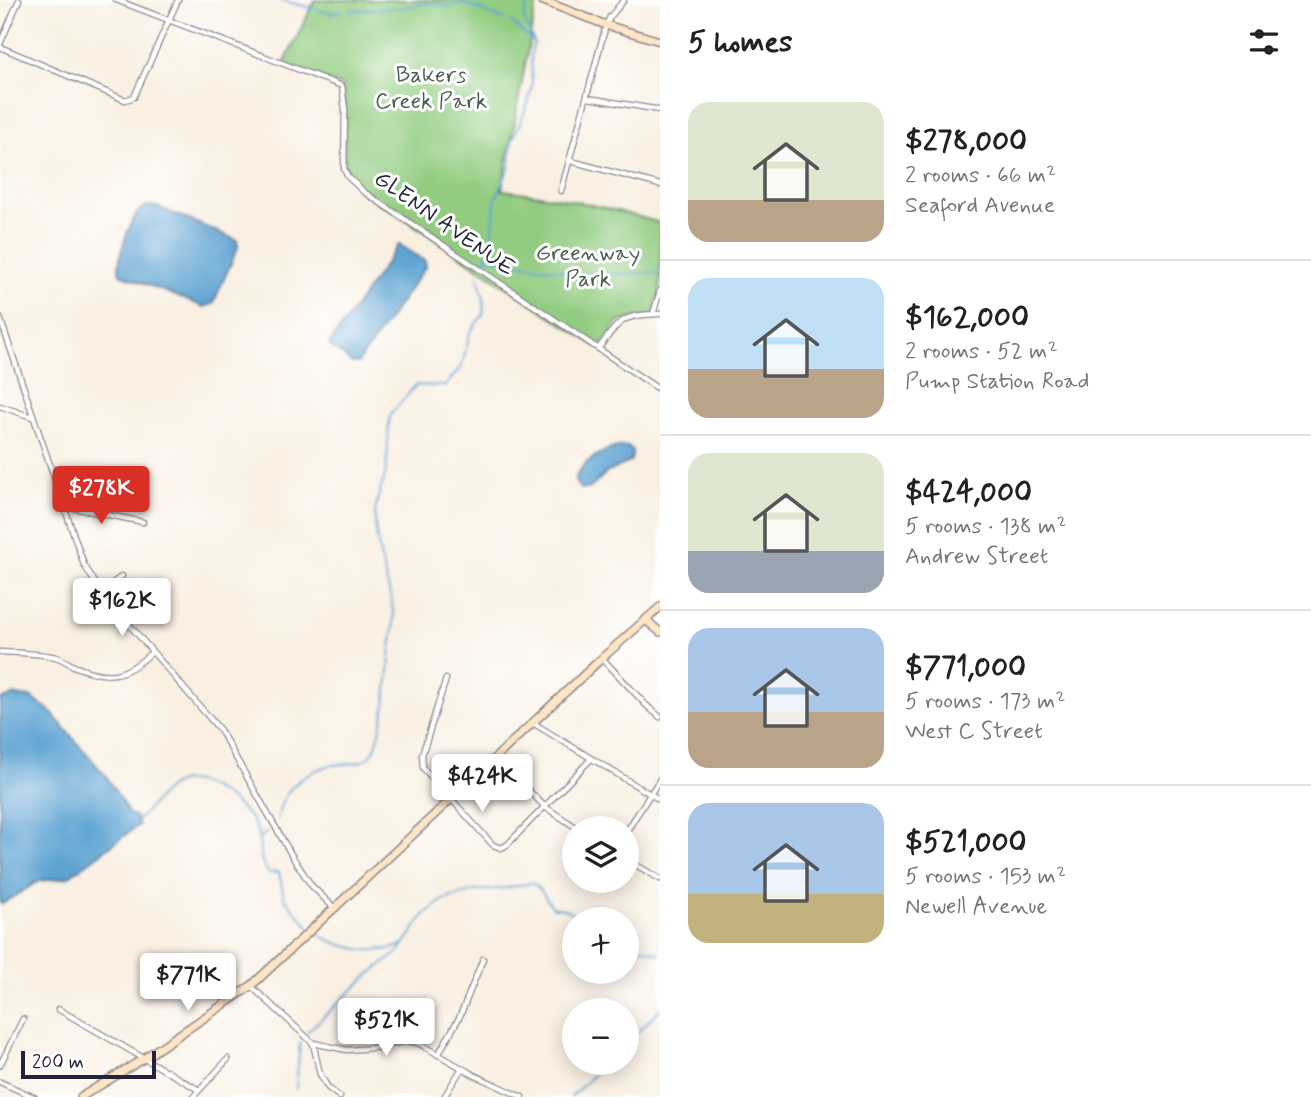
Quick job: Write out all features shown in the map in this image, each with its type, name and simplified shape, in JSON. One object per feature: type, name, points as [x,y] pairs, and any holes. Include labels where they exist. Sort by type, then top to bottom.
[{"type":"main road","points":[[541,0],[606,25],[660,41]]},
{"type":"main road","points":[[81,1097],[251,986],[660,607]]},
{"type":"main road","points":[[646,620],[660,632]]},
{"type":"street","points":[[19,0],[0,46],[125,100],[134,97],[178,0]]},
{"type":"street","name":"GLENN AVENUE","points":[[116,0],[342,86],[345,110],[344,169],[348,177],[364,192],[660,390]]},
{"type":"street","points":[[561,191],[606,25],[624,0]]},
{"type":"street","points":[[588,97],[660,110]]},
{"type":"street","points":[[571,161],[660,185]]},
{"type":"street","points":[[653,314],[660,291]]},
{"type":"street","points":[[599,348],[619,322],[628,317],[660,314]]},
{"type":"street","points":[[0,318],[84,565],[101,592],[219,730],[292,856],[311,884],[334,908]]},
{"type":"street","points":[[0,406],[33,417]]},
{"type":"street","points":[[63,506],[143,522]]},
{"type":"street","points":[[101,592],[122,576]]},
{"type":"street","points":[[0,652],[57,657],[97,674],[134,669],[151,653]]},
{"type":"street","points":[[602,658],[660,717]]},
{"type":"street","points":[[446,679],[422,755],[423,768],[493,845],[501,848],[508,845],[591,759]]},
{"type":"street","points":[[533,722],[660,800]]},
{"type":"street","points":[[496,757],[545,807],[562,819]]},
{"type":"street","points":[[637,816],[660,779]]},
{"type":"street","points":[[639,867],[660,879]]},
{"type":"street","points":[[438,1055],[460,1016],[483,959]]},
{"type":"street","points":[[251,986],[313,1043],[347,1050],[407,1041],[418,1043],[462,1068],[523,1097]]},
{"type":"street","points":[[58,1009],[199,1090]]},
{"type":"street","points":[[0,1065],[23,1019]]},
{"type":"street","points":[[313,1043],[320,1074],[328,1088],[340,1097]]},
{"type":"street","points":[[193,1097],[228,1059]]},
{"type":"street","points":[[444,1097],[462,1068]]},
{"type":"street","points":[[0,1082],[34,1097]]},
{"type":"green space","name":"Bakers Creek Park","points":[[315,0],[537,0],[502,190],[582,203],[660,223],[660,291],[653,314],[619,322],[599,348],[364,192],[348,177],[344,169],[345,110],[342,86],[284,64]]},
{"type":"water","points":[[149,206],[158,207],[237,240],[238,247],[213,304],[204,307],[120,274],[121,252],[128,232],[139,211]]},
{"type":"water","points":[[399,244],[425,261],[426,266],[358,363],[352,363],[329,345]]},
{"type":"water","points":[[624,446],[633,451],[631,461],[606,473],[589,489],[581,489],[575,482],[587,463],[601,453]]},
{"type":"water","points":[[15,695],[30,697],[49,710],[107,777],[129,814],[135,816],[139,825],[68,877],[39,881],[2,904],[0,700]]},
{"type":"waterway","points":[[280,0],[331,13],[342,11]]},
{"type":"waterway","points":[[483,264],[492,244],[495,201],[510,165],[511,144],[532,86],[531,55],[534,42],[524,18],[529,2]]},
{"type":"waterway","points":[[349,10],[463,3],[505,20]]},
{"type":"waterway","points":[[511,22],[533,42]]},
{"type":"waterway","points":[[488,258],[570,272],[606,275],[660,273]]},
{"type":"waterway","points":[[391,414],[416,385],[445,386],[462,366],[470,332],[483,315],[484,299],[478,276]]},
{"type":"waterway","points":[[278,819],[287,793],[300,779],[325,767],[361,761],[367,758],[376,746],[386,702],[394,622],[375,515],[386,469],[390,416]]},
{"type":"waterway","points":[[138,820],[161,795],[177,783],[198,782],[222,794],[251,820],[258,834],[265,868],[269,873],[279,872],[284,898],[311,929]]},
{"type":"waterway","points":[[260,838],[268,831]]},
{"type":"waterway","points":[[307,1032],[371,973],[398,953],[425,914],[443,900],[474,891],[532,883],[540,889],[552,907],[562,909]]},
{"type":"waterway","points":[[315,932],[324,938],[358,949],[382,950],[404,944]]},
{"type":"waterway","points":[[639,947],[660,954]]},
{"type":"waterway","points":[[639,1031],[660,1009]]},
{"type":"waterway","points":[[296,1089],[300,1043]]},
{"type":"waterway","points":[[571,1097],[593,1075]]},
{"type":"park label","name":"Greenway Park","points":[[588,267]]}]
